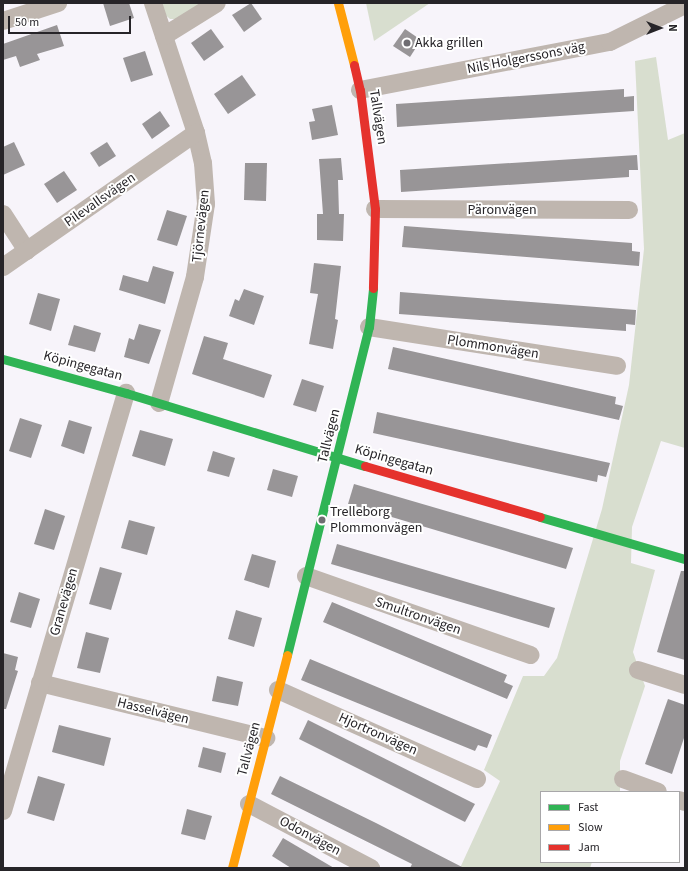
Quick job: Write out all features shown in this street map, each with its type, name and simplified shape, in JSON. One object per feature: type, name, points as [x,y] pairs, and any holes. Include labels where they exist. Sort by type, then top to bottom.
[{"type":"street","points":[[3,21],[58,3]]},
{"type":"street","name":"Tjörnevägen","points":[[152,3],[196,133],[205,181],[202,236],[195,277],[159,403]]},
{"type":"street","points":[[164,36],[217,3]]},
{"type":"street","name":"Tallvägen","points":[[232,868],[306,576],[338,458],[369,327],[374,275],[375,209],[360,90],[338,3]]},
{"type":"street","name":"Nils Holgerssons väg","points":[[360,90],[610,42],[685,5]]},
{"type":"street","name":"Pilevallsvägen","points":[[3,267],[196,133]]},
{"type":"street","name":"Päronvägen","points":[[375,209],[629,210]]},
{"type":"street","points":[[3,214],[27,251]]},
{"type":"street","name":"Plommonvägen","points":[[369,327],[617,366]]},
{"type":"street","name":"Köpingegatan","points":[[3,359],[126,393],[338,458],[685,559]]},
{"type":"street","name":"Granevägen","points":[[3,811],[126,393]]},
{"type":"street","name":"Smultronvägen","points":[[306,576],[530,655]]},
{"type":"street","points":[[638,670],[685,685]]},
{"type":"street","name":"Hasselvägen","points":[[40,683],[266,738]]},
{"type":"street","name":"Hjortronvägen","points":[[278,690],[477,779]]},
{"type":"street","points":[[623,779],[655,791]]},
{"type":"street","name":"Odonvägen","points":[[249,804],[371,868]]},
{"type":"green space","points":[[159,3],[205,3],[177,19],[170,19],[161,11]]},
{"type":"green space","points":[[366,3],[430,3],[374,41]]},
{"type":"green space","points":[[656,57],[668,140],[685,133],[685,448],[661,441],[632,527],[631,563],[655,570],[633,652],[645,686],[620,761],[620,791],[540,791],[540,863],[592,863],[590,868],[460,868],[500,781],[484,770],[523,676],[544,676],[557,658],[602,509],[629,385],[644,249],[635,61]]},
{"type":"building","points":[[103,3],[129,3],[134,18],[110,26]]},
{"type":"building","points":[[251,3],[262,19],[244,32],[232,15]]},
{"type":"building","points":[[57,25],[64,46],[37,54],[40,60],[20,67],[16,56],[3,60],[3,44]]},
{"type":"building","points":[[211,29],[224,47],[204,61],[191,43]]},
{"type":"building","name":"Akka grillen","points":[[405,29],[421,40],[410,57],[393,46]]},
{"type":"building","points":[[145,51],[153,75],[131,82],[123,58]]},
{"type":"building","points":[[242,75],[256,95],[228,114],[214,94]]},
{"type":"building","points":[[624,89],[624,97],[634,96],[634,111],[397,127],[396,104]]},
{"type":"building","points":[[332,105],[338,135],[312,140],[309,122],[315,121],[312,109]]},
{"type":"building","points":[[160,111],[170,126],[152,139],[142,124]]},
{"type":"building","points":[[14,142],[25,165],[3,175],[3,147]]},
{"type":"building","points":[[107,142],[116,156],[99,167],[90,153]]},
{"type":"building","points":[[637,155],[638,170],[629,170],[629,177],[401,192],[400,170]]},
{"type":"building","points":[[341,158],[343,180],[338,180],[339,214],[344,214],[343,241],[317,240],[317,214],[323,214],[319,159]]},
{"type":"building","points":[[245,163],[267,163],[266,201],[244,200]]},
{"type":"building","points":[[64,171],[77,190],[57,203],[44,184]]},
{"type":"building","points":[[167,210],[187,216],[177,246],[157,240]]},
{"type":"building","points":[[404,226],[632,243],[632,251],[640,252],[639,266],[402,247]]},
{"type":"building","points":[[314,263],[341,266],[335,319],[338,320],[333,349],[309,344],[318,294],[310,293]]},
{"type":"building","points":[[153,266],[174,272],[165,304],[119,290],[123,275],[148,282]]},
{"type":"building","points":[[244,289],[264,296],[254,325],[229,316],[235,299],[239,301]]},
{"type":"building","points":[[400,292],[636,310],[635,325],[626,324],[626,331],[399,314]]},
{"type":"building","points":[[38,293],[60,299],[51,331],[29,324]]},
{"type":"building","points":[[139,324],[161,330],[149,364],[124,357],[129,338],[134,340]]},
{"type":"building","points":[[74,325],[101,333],[95,352],[68,345]]},
{"type":"building","points":[[204,336],[228,343],[223,359],[272,375],[264,398],[192,374]]},
{"type":"building","points":[[393,347],[616,397],[615,404],[623,406],[619,420],[388,369]]},
{"type":"building","points":[[302,379],[324,386],[316,412],[293,405]]},
{"type":"building","points":[[377,412],[610,463],[606,477],[598,475],[597,482],[373,433]]},
{"type":"building","points":[[20,418],[42,425],[31,458],[9,451]]},
{"type":"building","points":[[69,420],[92,427],[84,454],[61,446]]},
{"type":"building","points":[[140,430],[173,439],[165,466],[132,456]]},
{"type":"building","points":[[213,451],[235,458],[229,477],[207,471]]},
{"type":"building","points":[[273,469],[298,476],[292,497],[267,490]]},
{"type":"building","points":[[354,484],[573,548],[566,569],[348,504]]},
{"type":"building","points":[[45,509],[65,516],[54,550],[34,544]]},
{"type":"building","points":[[129,520],[155,527],[147,555],[121,548]]},
{"type":"building","points":[[337,544],[555,608],[549,628],[331,564]]},
{"type":"building","points":[[252,554],[276,561],[269,588],[244,580]]},
{"type":"building","points":[[100,567],[122,573],[111,610],[89,604]]},
{"type":"building","points":[[681,571],[685,571],[685,660],[657,652]]},
{"type":"building","points":[[19,592],[40,599],[31,628],[10,622]]},
{"type":"building","points":[[332,602],[507,675],[504,682],[513,686],[507,699],[323,622]]},
{"type":"building","points":[[236,610],[262,618],[254,647],[228,639]]},
{"type":"building","points":[[86,632],[109,638],[100,673],[77,668]]},
{"type":"building","points":[[3,653],[18,657],[15,670],[18,671],[6,709],[3,709]]},
{"type":"building","points":[[310,659],[492,735],[487,748],[478,745],[475,751],[301,680]]},
{"type":"building","points":[[217,676],[243,682],[238,706],[212,701]]},
{"type":"building","points":[[668,699],[685,705],[685,735],[672,774],[645,764]]},
{"type":"building","points":[[308,720],[475,804],[465,822],[299,739]]},
{"type":"building","points":[[59,725],[111,738],[104,766],[52,752]]},
{"type":"building","points":[[203,747],[226,753],[221,773],[198,767]]},
{"type":"building","points":[[38,776],[65,784],[54,821],[27,813]]},
{"type":"building","points":[[280,776],[464,868],[410,868],[412,864],[271,794]]},
{"type":"building","points":[[187,809],[212,816],[205,840],[181,834]]},
{"type":"building","points":[[283,838],[334,868],[291,868],[272,856]]},
{"type":"traffic: fast","points":[[287,655],[369,327],[373,288]]},
{"type":"traffic: fast","points":[[3,359],[126,393],[365,466]]},
{"type":"traffic: fast","points":[[540,517],[685,559]]},
{"type":"traffic: slow","points":[[338,3],[354,65]]},
{"type":"traffic: slow","points":[[232,868],[287,655]]},
{"type":"traffic: jam","points":[[354,65],[360,90],[375,209],[373,288]]},
{"type":"traffic: jam","points":[[365,466],[540,517]]},
{"type":"place","name":"Akka grillen","points":[[407,43]]},
{"type":"place","name":"Trelleborg Plommonvägen","points":[[322,520]]}]
